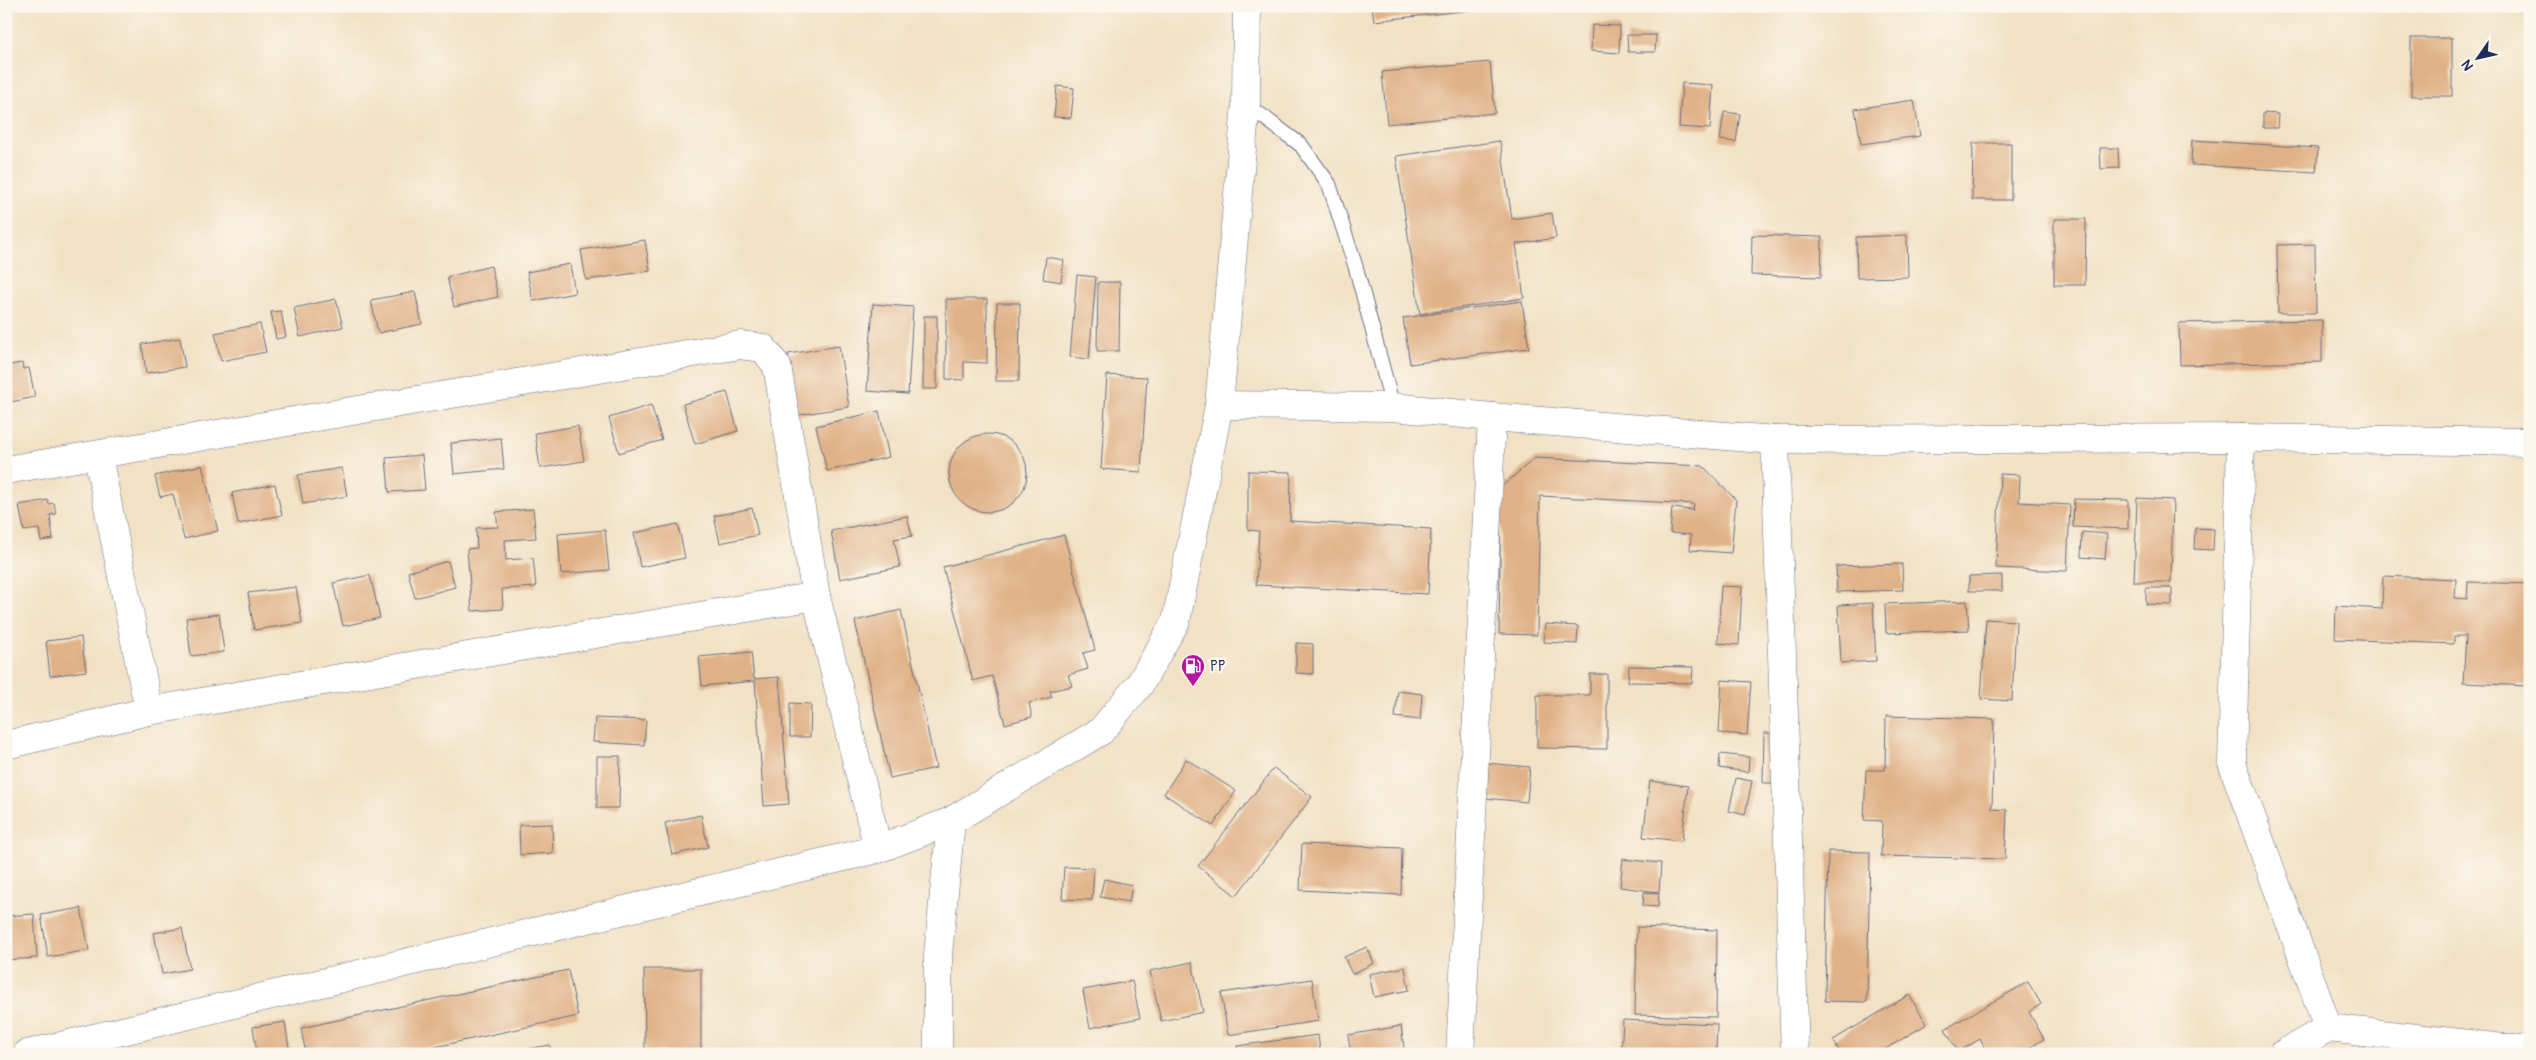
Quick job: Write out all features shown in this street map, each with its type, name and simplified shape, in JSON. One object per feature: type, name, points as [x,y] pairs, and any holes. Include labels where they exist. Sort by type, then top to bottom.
[{"type":"street","points":[[28,1054],[699,894],[878,848],[950,821],[1101,731],[1140,684],[1176,621],[1219,405],[1246,104],[1247,6]]},
{"type":"street","points":[[6,470],[98,456],[740,345],[763,348],[777,366],[816,596],[878,848]]},
{"type":"street","points":[[1219,405],[1393,407],[1774,440],[2241,438],[2530,442]]},
{"type":"street","points":[[1460,1054],[1492,417]]},
{"type":"street","points":[[2241,438],[2232,764],[2328,1028]]},
{"type":"street","points":[[1774,440],[1795,1054]]},
{"type":"street","points":[[98,456],[149,710]]},
{"type":"street","points":[[6,744],[149,710],[816,596]]},
{"type":"street","points":[[938,1054],[938,955],[950,821]]},
{"type":"street","points":[[2283,1054],[2328,1028],[2530,1051]]},
{"type":"lane","points":[[1246,104],[1301,145],[1329,184],[1356,268],[1393,407]]},
{"type":"building","points":[[1372,6],[1480,6],[1480,9],[1374,21]]},
{"type":"building","points":[[1592,25],[1620,26],[1619,53],[1591,51]]},
{"type":"building","points":[[1627,35],[1656,35],[1655,52],[1628,52]]},
{"type":"building","points":[[2411,38],[2452,38],[2452,96],[2411,96]]},
{"type":"building","points":[[1490,62],[1495,113],[1387,124],[1382,72]]},
{"type":"building","points":[[1682,83],[1713,85],[1710,129],[1679,127]]},
{"type":"building","points":[[1057,86],[1074,88],[1071,118],[1054,117]]},
{"type":"building","points":[[1914,100],[1920,136],[1861,144],[1855,109]]},
{"type":"building","points":[[1724,112],[1740,114],[1736,142],[1720,140]]},
{"type":"building","points":[[2263,113],[2278,114],[2277,128],[2263,128]]},
{"type":"building","points":[[2192,140],[2318,148],[2316,172],[2191,165]]},
{"type":"building","points":[[1500,141],[1512,219],[1552,213],[1556,238],[1516,244],[1524,298],[1420,314],[1396,156]]},
{"type":"building","points":[[1973,143],[2011,143],[2011,200],[1972,200]]},
{"type":"building","points":[[2100,148],[2118,148],[2119,168],[2101,169]]},
{"type":"building","points":[[2054,219],[2086,219],[2085,285],[2054,285]]},
{"type":"building","points":[[1752,235],[1822,237],[1821,277],[1751,275]]},
{"type":"building","points":[[1907,235],[1908,277],[1857,278],[1856,237]]},
{"type":"building","points":[[645,240],[650,271],[586,280],[581,250]]},
{"type":"building","points":[[2315,244],[2316,313],[2278,313],[2277,245]]},
{"type":"building","points":[[1046,257],[1064,260],[1061,282],[1043,279]]},
{"type":"building","points":[[570,264],[575,293],[533,301],[527,272]]},
{"type":"building","points":[[491,266],[498,297],[454,307],[447,277]]},
{"type":"building","points":[[1077,275],[1096,277],[1089,359],[1070,357]]},
{"type":"building","points":[[1098,282],[1120,282],[1119,351],[1097,351]]},
{"type":"building","points":[[415,292],[422,324],[378,333],[371,300]]},
{"type":"building","points":[[336,299],[343,327],[300,337],[294,308]]},
{"type":"building","points":[[946,299],[987,299],[987,363],[964,362],[964,380],[946,379]]},
{"type":"building","points":[[1522,301],[1529,348],[1410,364],[1403,318]]},
{"type":"building","points":[[997,303],[1020,303],[1019,381],[996,381]]},
{"type":"building","points":[[873,304],[913,307],[908,394],[867,391]]},
{"type":"building","points":[[281,311],[286,337],[276,339],[271,312]]},
{"type":"building","points":[[924,316],[937,316],[937,389],[923,389]]},
{"type":"building","points":[[2322,320],[2322,362],[2180,365],[2179,323]]},
{"type":"building","points":[[260,324],[266,352],[221,361],[215,333]]},
{"type":"building","points":[[180,338],[185,367],[146,373],[142,344]]},
{"type":"building","points":[[839,346],[849,407],[798,415],[788,354]]},
{"type":"building","points":[[22,363],[23,369],[29,368],[35,397],[6,403],[6,372],[11,372],[9,365]]},
{"type":"building","points":[[1107,375],[1147,377],[1141,472],[1101,469]]},
{"type":"building","points":[[727,392],[738,431],[695,444],[683,404]]},
{"type":"building","points":[[651,405],[662,440],[619,453],[609,418]]},
{"type":"building","points":[[879,411],[889,457],[827,471],[816,426]]},
{"type":"building","points":[[578,426],[584,461],[540,468],[535,433]]},
{"type":"building","points":[[980,434],[996,434],[1010,440],[1021,451],[1027,465],[1027,481],[1021,495],[1010,506],[996,512],[980,512],[966,506],[955,495],[949,481],[949,465],[955,451],[966,440]]},
{"type":"building","points":[[501,438],[504,469],[454,474],[451,443]]},
{"type":"building","points":[[422,455],[425,490],[389,492],[386,458]]},
{"type":"building","points":[[1535,458],[1703,466],[1736,500],[1731,553],[1690,550],[1691,535],[1670,533],[1672,508],[1693,510],[1694,504],[1540,496],[1537,635],[1499,634],[1501,487]]},
{"type":"building","points":[[202,465],[218,531],[184,539],[173,494],[160,497],[155,476]]},
{"type":"building","points":[[342,468],[347,496],[303,504],[298,475]]},
{"type":"building","points":[[1248,471],[1291,472],[1290,521],[1431,529],[1428,594],[1256,585],[1259,531],[1248,530]]},
{"type":"building","points":[[2000,474],[2020,475],[2019,502],[2070,505],[2067,571],[1996,568]]},
{"type":"building","points":[[275,484],[282,515],[238,524],[232,493]]},
{"type":"building","points":[[2137,498],[2173,500],[2171,582],[2134,582]]},
{"type":"building","points":[[2074,499],[2128,500],[2128,529],[2073,527]]},
{"type":"building","points":[[48,500],[48,504],[54,503],[56,514],[50,515],[53,539],[41,541],[39,529],[24,531],[19,505]]},
{"type":"building","points":[[752,508],[758,535],[720,543],[714,516]]},
{"type":"building","points":[[533,509],[536,538],[505,540],[506,560],[533,558],[536,587],[502,589],[503,609],[472,611],[467,549],[477,548],[476,528],[498,527],[496,512]]},
{"type":"building","points":[[907,516],[912,536],[894,539],[900,567],[840,579],[831,531]]},
{"type":"building","points":[[678,524],[685,558],[640,567],[634,533]]},
{"type":"building","points":[[2195,528],[2214,529],[2213,550],[2194,549]]},
{"type":"building","points":[[605,530],[609,570],[561,574],[558,534]]},
{"type":"building","points":[[2082,532],[2107,534],[2105,559],[2081,557]]},
{"type":"building","points":[[1064,535],[1095,650],[1083,653],[1088,669],[1068,675],[1072,686],[1050,691],[1052,697],[1029,703],[1032,717],[1005,724],[992,676],[973,681],[943,567]]},
{"type":"building","points":[[448,561],[455,587],[415,598],[408,572]]},
{"type":"building","points":[[1902,564],[1903,590],[1837,592],[1836,566]]},
{"type":"building","points":[[370,575],[380,618],[343,626],[333,583]]},
{"type":"building","points":[[2002,575],[2002,591],[1969,591],[1969,576]]},
{"type":"building","points":[[2383,576],[2456,579],[2455,598],[2467,599],[2468,582],[2530,584],[2530,686],[2463,683],[2466,636],[2454,636],[2454,644],[2335,639],[2336,606],[2382,609]]},
{"type":"building","points":[[1721,586],[1742,587],[1739,645],[1718,643]]},
{"type":"building","points":[[296,587],[302,623],[254,630],[248,593]]},
{"type":"building","points":[[2146,588],[2172,588],[2172,605],[2146,604]]},
{"type":"building","points":[[1967,601],[1969,630],[1886,633],[1885,604]]},
{"type":"building","points":[[1873,603],[1876,661],[1841,663],[1838,605]]},
{"type":"building","points":[[901,610],[936,768],[890,778],[855,621]]},
{"type":"building","points":[[219,614],[224,652],[191,656],[186,618]]},
{"type":"building","points":[[1986,619],[2016,621],[2012,701],[1981,699]]},
{"type":"building","points":[[1545,624],[1578,626],[1577,644],[1544,642]]},
{"type":"building","points":[[81,637],[86,671],[50,676],[46,641]]},
{"type":"building","points":[[1296,643],[1313,644],[1313,674],[1296,673]]},
{"type":"building","points":[[751,652],[754,679],[779,677],[789,804],[764,806],[755,681],[702,686],[699,657]]},
{"type":"building","points":[[1629,666],[1693,667],[1692,683],[1628,682]]},
{"type":"building","points":[[1590,674],[1607,674],[1607,749],[1537,748],[1537,695],[1590,695]]},
{"type":"building","points":[[1722,680],[1751,682],[1747,735],[1719,733]]},
{"type":"building","points":[[1398,691],[1422,694],[1420,720],[1395,717]]},
{"type":"building","points":[[790,703],[811,704],[810,737],[790,737]]},
{"type":"building","points":[[1886,716],[1994,719],[1992,809],[2007,810],[2005,859],[1881,856],[1882,821],[1864,820],[1866,770],[1885,770]]},
{"type":"building","points":[[595,718],[646,720],[644,745],[593,742]]},
{"type":"building","points":[[1764,733],[1774,733],[1773,783],[1763,783]]},
{"type":"building","points":[[1720,754],[1749,757],[1748,772],[1719,768]]},
{"type":"building","points":[[597,756],[620,756],[619,808],[597,808]]},
{"type":"building","points":[[1186,759],[1236,791],[1213,826],[1164,794]]},
{"type":"building","points":[[1487,763],[1530,767],[1527,802],[1484,798]]},
{"type":"building","points":[[1274,768],[1312,797],[1236,896],[1198,866]]},
{"type":"building","points":[[1736,778],[1752,781],[1745,815],[1729,811]]},
{"type":"building","points":[[1650,781],[1688,786],[1682,841],[1643,837]]},
{"type":"building","points":[[701,815],[708,847],[672,855],[665,823]]},
{"type":"building","points":[[552,824],[553,853],[520,855],[519,825]]},
{"type":"building","points":[[1302,844],[1402,848],[1401,895],[1300,890]]},
{"type":"building","points":[[1828,851],[1870,852],[1867,1002],[1825,1001]]},
{"type":"building","points":[[1623,859],[1661,863],[1659,892],[1620,887]]},
{"type":"building","points":[[1064,867],[1094,868],[1092,900],[1062,899]]},
{"type":"building","points":[[1104,879],[1132,885],[1129,902],[1100,897]]},
{"type":"building","points":[[1644,892],[1659,893],[1658,907],[1643,906]]},
{"type":"building","points":[[81,908],[89,950],[48,957],[41,915]]},
{"type":"building","points":[[34,914],[37,958],[6,960],[6,916]]},
{"type":"building","points":[[1637,927],[1717,930],[1716,1017],[1635,1015]]},
{"type":"building","points":[[182,928],[190,969],[162,974],[154,933]]},
{"type":"building","points":[[1367,947],[1374,963],[1352,974],[1344,957]]},
{"type":"building","points":[[1192,962],[1203,1012],[1161,1021],[1150,971]]},
{"type":"building","points":[[1405,967],[1409,990],[1374,997],[1369,974]]},
{"type":"building","points":[[644,969],[701,969],[701,1052],[645,1052]]},
{"type":"building","points":[[568,970],[578,1016],[402,1054],[306,1054],[301,1028]]},
{"type":"building","points":[[1312,979],[1318,1021],[1228,1035],[1221,993]]},
{"type":"building","points":[[1132,981],[1140,1018],[1090,1028],[1083,990]]},
{"type":"building","points":[[2028,982],[2041,1004],[2029,1012],[2044,1039],[2019,1054],[1988,1054],[1980,1039],[1958,1052],[1945,1029]]},
{"type":"building","points":[[1909,995],[1927,1024],[1877,1054],[1841,1054],[1833,1040]]},
{"type":"building","points":[[1623,1020],[1717,1024],[1716,1054],[1621,1054]]},
{"type":"building","points":[[285,1022],[290,1054],[257,1054],[253,1027]]},
{"type":"building","points":[[1401,1026],[1405,1054],[1351,1054],[1348,1035]]},
{"type":"building","points":[[1318,1035],[1320,1051],[1346,1048],[1347,1054],[1238,1054],[1237,1046]]},
{"type":"building","points":[[550,1045],[551,1054],[529,1054],[528,1049]]},
{"type":"place","name":"PP","points":[[1193,687]]}]
